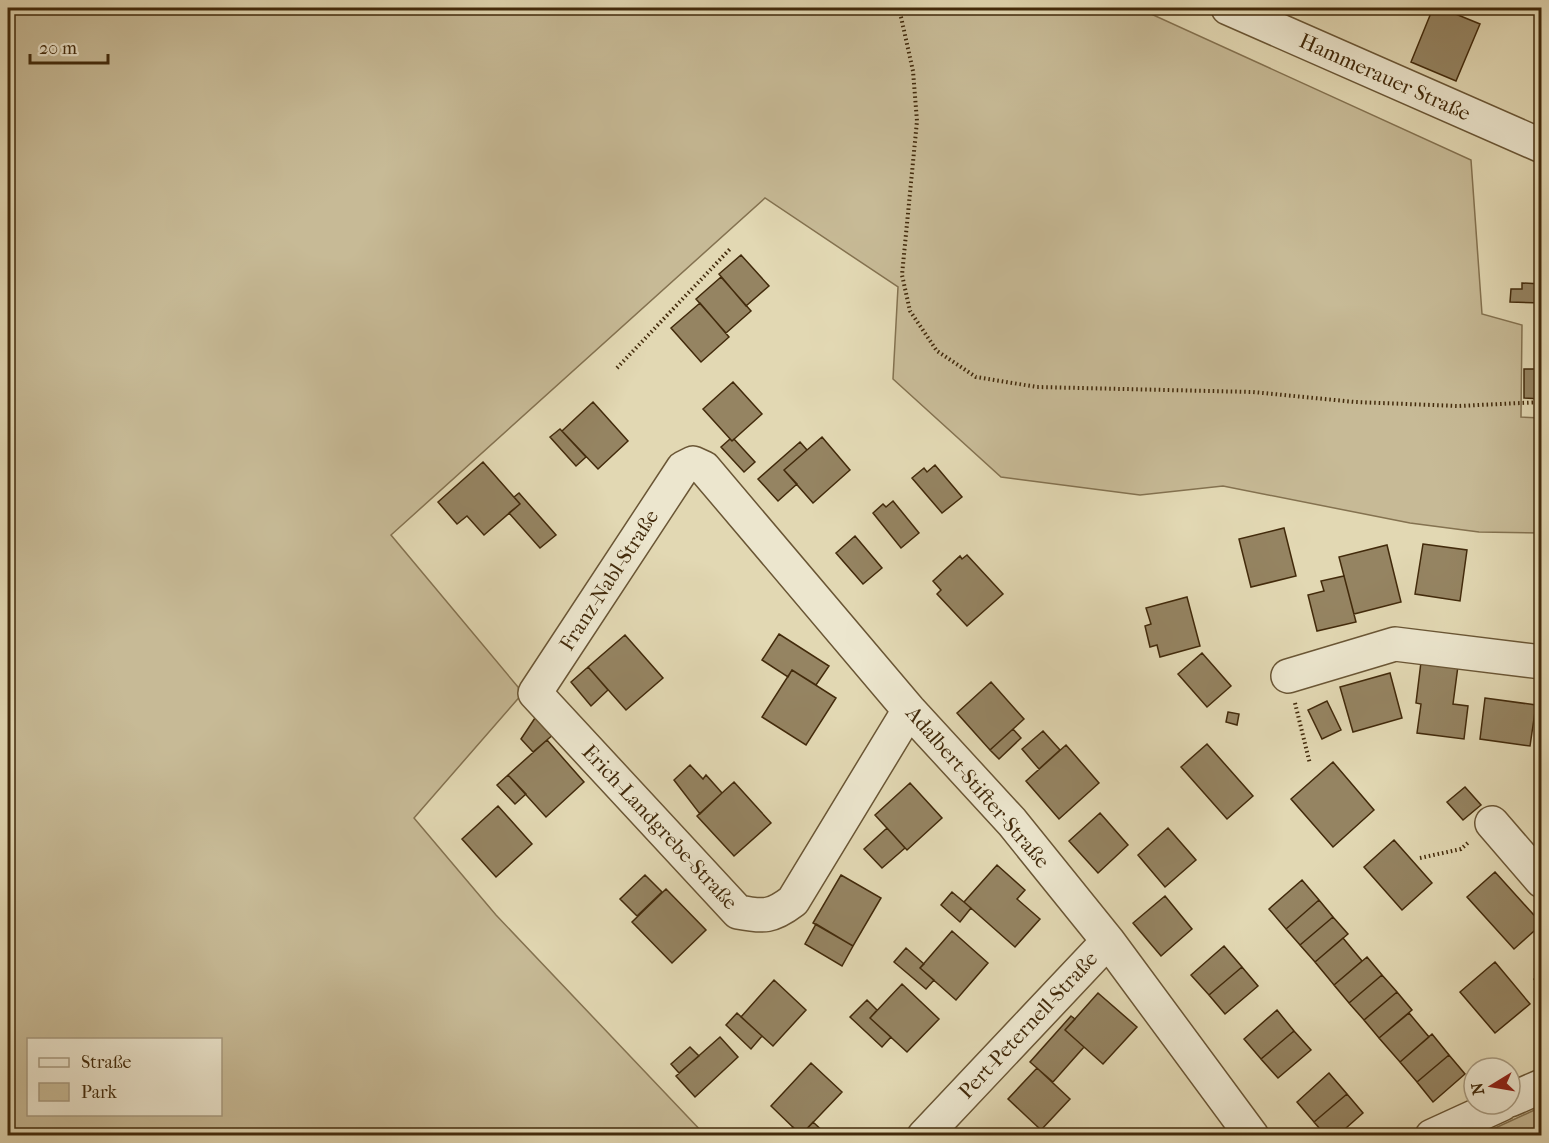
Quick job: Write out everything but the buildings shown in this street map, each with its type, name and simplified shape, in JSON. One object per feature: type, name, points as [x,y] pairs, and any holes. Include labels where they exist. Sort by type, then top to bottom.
[{"type":"street","name":"Hammerauer Straße","points":[[1228,8],[1542,146]]},
{"type":"street","name":"Adalbert-Stifter-Straße","points":[[683,468],[693,463],[704,468],[909,710],[1012,822],[1107,941],[1252,1136]]},
{"type":"street","name":"Franz-Nabl-Straße","points":[[535,693],[683,468]]},
{"type":"street","points":[[1288,676],[1395,644],[1542,662]]},
{"type":"street","name":"Erich-Landgrebe-Straße","points":[[535,693],[738,912],[760,916],[777,913],[793,901],[909,710]]},
{"type":"street","points":[[1492,823],[1542,881]]},
{"type":"street","name":"Pert-Peternell-Straße","points":[[924,1136],[1107,941]]},
{"type":"street","points":[[1522,1095],[1542,1086]]},
{"type":"street","points":[[1432,1136],[1476,1116]]},
{"type":"path","points":[[899,8],[913,71],[917,121],[902,275],[910,311],[937,351],[976,377],[1037,387],[1253,392],[1355,402],[1458,406],[1542,402]]},
{"type":"path","points":[[617,368],[730,249]]},
{"type":"path","points":[[1288,676],[1310,764]]},
{"type":"path","points":[[1420,858],[1461,849],[1492,823]]},
{"type":"green space","points":[[8,8],[1138,8],[1471,160],[1482,314],[1522,325],[1521,417],[1541,418],[1541,533],[1479,532],[1410,523],[1223,486],[1140,495],[1001,477],[893,379],[898,287],[765,198],[391,535],[523,693],[414,818],[496,915],[705,1135],[8,1135]]},
{"type":"green space","points":[[1541,1107],[1541,1135],[1480,1135],[1522,1116]]}]
